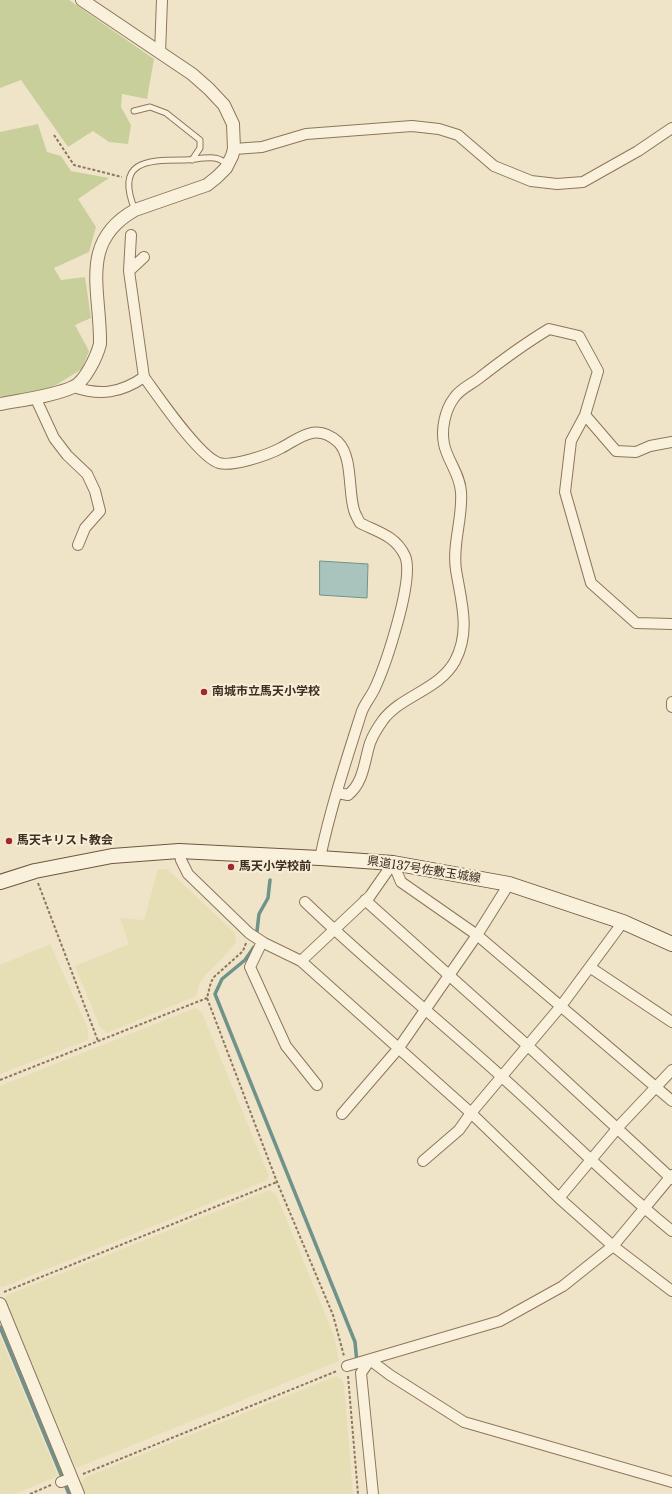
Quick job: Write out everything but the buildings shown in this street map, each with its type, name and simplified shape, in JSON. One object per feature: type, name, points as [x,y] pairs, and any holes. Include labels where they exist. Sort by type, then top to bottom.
[{"type":"main road","name":"県道137号佐敷玉城線","points":[[0,882],[34,871],[112,856],[179,851],[393,863],[509,884],[623,922],[672,944]]},
{"type":"street","points":[[0,404],[74,387],[90,368],[97,356],[100,344],[100,323],[96,279],[97,259],[101,243],[110,229],[125,215],[135,210],[206,185],[217,177],[228,164],[234,149],[234,124],[224,105],[209,89],[192,74],[82,0]]},
{"type":"street","points":[[160,52],[162,0]]},
{"type":"street","points":[[234,149],[262,147],[306,134],[412,126],[440,129],[458,135],[494,166],[531,181],[557,184],[583,182],[638,151],[672,128]]},
{"type":"street","points":[[131,235],[129,271],[144,377],[195,443],[209,458],[220,464],[258,457],[280,448],[308,433],[322,433],[338,443],[345,456],[353,509],[360,524],[389,536],[398,544],[405,557],[407,567],[403,600],[380,676],[361,712],[320,858]]},
{"type":"street","points":[[129,271],[144,256]]},
{"type":"street","points":[[338,793],[348,795],[354,790],[360,781],[370,742],[378,726],[388,714],[431,686],[444,675],[454,662],[464,638],[465,622],[455,564],[461,521],[461,489],[459,479],[444,445],[443,432],[446,413],[454,398],[462,389],[513,351],[549,329],[579,336],[598,371],[585,415],[571,441],[565,492],[591,583],[636,623],[672,624]]},
{"type":"street","points":[[74,387],[89,393],[100,392],[130,385],[144,377]]},
{"type":"street","points":[[35,397],[54,438],[67,455],[87,474],[100,503],[100,511],[85,528],[78,546]]},
{"type":"street","points":[[585,415],[616,451],[636,452],[650,446],[672,442]]},
{"type":"street","points":[[672,702],[672,707]]},
{"type":"street","points":[[179,851],[181,860],[188,874],[249,933],[262,942],[301,961],[471,1113],[559,1198],[612,1246],[672,1291]]},
{"type":"street","points":[[301,961],[365,900],[393,863]]},
{"type":"street","points":[[393,863],[401,882],[477,935],[672,1101]]},
{"type":"street","points":[[342,1114],[398,1049],[477,935],[509,884]]},
{"type":"street","points":[[347,1366],[500,1321],[563,1286],[612,1246],[671,1177],[616,1129],[528,1046],[448,976],[365,900]]},
{"type":"street","points":[[305,902],[334,930],[502,1077],[644,1209],[672,1231]]},
{"type":"street","points":[[423,1161],[459,1130],[471,1113],[591,968],[623,922]]},
{"type":"street","points":[[262,942],[250,967],[286,1046],[317,1085]]},
{"type":"street","points":[[591,968],[672,1022]]},
{"type":"street","points":[[559,1198],[616,1129],[672,1070]]},
{"type":"street","points":[[0,1304],[66,1480],[78,1494]]},
{"type":"street","points":[[370,1360],[390,1375],[464,1422],[672,1482]]},
{"type":"street","points":[[370,1360],[361,1373],[373,1494]]},
{"type":"lane","points":[[134,111],[150,107],[166,113],[200,140],[200,148],[192,160]]},
{"type":"lane","points":[[135,210],[131,200],[129,178],[134,169],[143,163],[156,160],[192,160],[215,158],[228,164]]},
{"type":"path","points":[[54,136],[74,165],[129,178]]},
{"type":"path","points":[[34,871],[98,1041]]},
{"type":"path","points":[[249,933],[243,951],[211,982],[207,998],[277,1182],[333,1315],[347,1366],[358,1494]]},
{"type":"path","points":[[0,1080],[207,998]]},
{"type":"path","points":[[0,1294],[277,1182]]},
{"type":"path","points":[[30,1494],[347,1366]]},
{"type":"shaded area","points":[[158,869],[167,869],[235,933],[236,942],[220,961],[205,975],[199,984],[196,996],[107,1033],[100,1027],[75,966],[129,944],[120,918],[144,920]]},
{"type":"shaded area","points":[[50,944],[88,1029],[88,1040],[0,1074],[0,965]]},
{"type":"shaded area","points":[[195,1008],[202,1013],[269,1176],[265,1181],[3,1287],[0,1286],[0,1086]]},
{"type":"shaded area","points":[[269,1190],[276,1194],[334,1336],[339,1361],[76,1468],[5,1300],[7,1295]]},
{"type":"shaded area","points":[[0,1336],[58,1476],[15,1494],[0,1494]]},
{"type":"shaded area","points":[[336,1376],[342,1380],[344,1385],[353,1494],[84,1494],[80,1485],[86,1477]]},
{"type":"green space","points":[[0,0],[69,0],[154,59],[147,99],[122,94],[121,107],[131,125],[128,144],[109,142],[93,131],[68,147],[21,80],[0,88]]},
{"type":"green space","points":[[38,124],[47,152],[61,156],[71,171],[109,178],[78,199],[96,227],[89,252],[54,268],[61,280],[85,277],[91,318],[75,325],[89,351],[82,369],[51,388],[6,398],[0,396],[0,132]]},
{"type":"water","points":[[320,561],[368,564],[367,598],[320,595]]},
{"type":"waterway","points":[[257,931],[259,914],[268,898],[270,880]]},
{"type":"waterway","points":[[254,947],[245,960],[222,979],[215,994],[355,1342],[357,1363]]},
{"type":"waterway","points":[[0,1327],[69,1494]]},
{"type":"place","name":"南城市立馬天小学校","points":[[204,692]]},
{"type":"place","name":"馬天キリスト教会","points":[[9,841]]},
{"type":"place","name":"馬天小学校前","points":[[231,867]]}]
